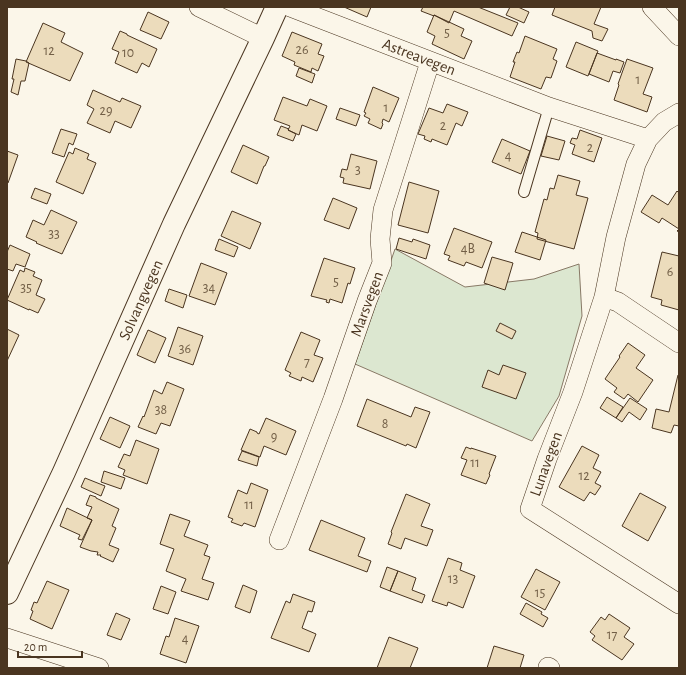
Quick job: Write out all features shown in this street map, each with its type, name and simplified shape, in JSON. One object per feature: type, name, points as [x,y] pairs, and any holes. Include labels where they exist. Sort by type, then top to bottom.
[{"type":"street","points":[[199,7],[263,38]]},
{"type":"street","name":"Solvangvegen","points":[[7,593],[64,472],[174,224],[277,7]]},
{"type":"street","name":"Astreavegen","points":[[290,7],[549,107],[648,139]]},
{"type":"street","points":[[652,7],[679,36]]},
{"type":"street","name":"Marsvegen","points":[[279,540],[333,399],[382,263],[380,239],[382,210],[430,62]]},
{"type":"street","name":"Lunavegen","points":[[679,113],[664,122],[648,139],[636,164],[616,237],[604,297],[573,392],[546,459],[530,509],[679,604]]},
{"type":"street","points":[[604,297],[618,302],[679,343]]},
{"type":"street","points":[[7,638],[99,668]]},
{"type":"lane","points":[[524,192],[549,107]]},
{"type":"green space","points":[[395,249],[465,287],[534,279],[579,264],[582,316],[559,396],[532,441],[355,364]]},
{"type":"building","points":[[344,7],[371,7],[367,17]]},
{"type":"building","points":[[423,7],[478,7],[518,23],[512,36],[454,11],[449,23],[434,15],[421,11]]},
{"type":"building","points":[[510,7],[518,7],[529,12],[524,23],[506,15]]},
{"type":"building","points":[[555,7],[601,7],[594,24],[608,29],[602,41],[593,38],[592,31],[552,15]]},
{"type":"building","points":[[148,12],[169,22],[161,39],[140,30]]},
{"type":"building","points":[[434,15],[464,29],[461,36],[472,41],[464,59],[432,44],[435,36],[427,32]]},
{"type":"building","points":[[43,23],[65,33],[61,42],[83,53],[70,81],[26,62]]},
{"type":"building","points":[[120,31],[157,49],[149,67],[142,63],[137,73],[115,63],[119,52],[112,49]]},
{"type":"building","points":[[292,32],[322,44],[318,54],[324,56],[318,71],[312,68],[311,72],[294,65],[295,62],[282,56]]},
{"type":"building","points":[[525,36],[557,49],[553,59],[557,61],[551,78],[546,77],[541,89],[510,77],[515,62],[513,62],[517,52],[519,53]]},
{"type":"building","points":[[576,42],[598,51],[588,76],[566,67]]},
{"type":"building","points":[[597,53],[624,62],[620,73],[613,71],[609,82],[589,74]]},
{"type":"building","points":[[16,59],[29,63],[25,81],[21,81],[18,95],[11,92]]},
{"type":"building","points":[[627,59],[653,68],[643,94],[652,97],[647,112],[614,100]]},
{"type":"building","points":[[299,68],[315,74],[312,83],[296,76]]},
{"type":"building","points":[[373,87],[399,98],[389,122],[383,119],[381,129],[368,123],[370,119],[364,116]]},
{"type":"building","points":[[93,90],[120,102],[122,98],[141,106],[131,128],[115,121],[110,133],[87,123],[94,109],[87,105]]},
{"type":"building","points":[[283,97],[307,106],[310,99],[327,106],[317,131],[302,125],[299,135],[288,130],[290,126],[274,120]]},
{"type":"building","points":[[447,104],[468,112],[462,126],[456,123],[447,145],[432,139],[431,142],[424,139],[425,136],[418,134],[429,108],[443,113]]},
{"type":"building","points":[[340,108],[360,115],[356,126],[336,119]]},
{"type":"building","points":[[281,126],[296,134],[293,141],[277,135]]},
{"type":"building","points":[[61,129],[77,134],[73,145],[69,143],[64,157],[52,153]]},
{"type":"building","points":[[580,130],[602,138],[594,162],[572,154],[575,145],[570,143],[572,138],[577,139]]},
{"type":"building","points":[[547,136],[565,141],[559,160],[541,156]]},
{"type":"building","points":[[502,139],[530,151],[521,174],[492,162]]},
{"type":"building","points":[[243,145],[269,157],[257,184],[231,172]]},
{"type":"building","points":[[75,148],[89,154],[87,159],[96,163],[83,194],[56,182],[69,152],[73,154]]},
{"type":"building","points":[[7,151],[18,155],[8,183],[7,183]]},
{"type":"building","points":[[351,154],[377,161],[370,189],[343,183],[344,178],[340,177],[342,169],[347,170]]},
{"type":"building","points":[[558,175],[580,181],[576,195],[588,198],[574,249],[537,239],[538,233],[535,232],[544,199],[547,200],[550,188],[554,189]]},
{"type":"building","points":[[409,182],[439,191],[428,233],[398,225]]},
{"type":"building","points":[[35,188],[51,194],[47,204],[31,198]]},
{"type":"building","points":[[677,191],[679,193],[679,229],[662,218],[659,223],[641,212],[652,195],[668,205]]},
{"type":"building","points":[[333,198],[357,208],[349,229],[324,220]]},
{"type":"building","points":[[51,210],[77,222],[62,254],[26,237],[33,220],[44,225]]},
{"type":"building","points":[[232,211],[261,223],[250,249],[221,236]]},
{"type":"building","points":[[454,228],[492,242],[482,268],[466,262],[464,266],[448,260],[450,256],[444,254]]},
{"type":"building","points":[[522,232],[546,240],[540,260],[515,252]]},
{"type":"building","points":[[399,238],[412,242],[413,239],[430,245],[426,259],[396,249]]},
{"type":"building","points":[[219,239],[238,247],[234,257],[215,250]]},
{"type":"building","points":[[10,245],[30,254],[25,267],[16,264],[13,271],[7,269],[7,252]]},
{"type":"building","points":[[662,252],[679,256],[679,310],[661,305],[662,300],[651,297]]},
{"type":"building","points":[[492,257],[513,263],[505,290],[484,283]]},
{"type":"building","points":[[324,258],[355,268],[350,284],[348,283],[342,303],[330,299],[329,303],[326,302],[327,300],[311,296]]},
{"type":"building","points":[[201,263],[227,273],[215,305],[189,296]]},
{"type":"building","points":[[25,268],[35,272],[33,276],[42,280],[36,295],[45,299],[38,313],[7,300],[20,270],[24,272]]},
{"type":"building","points":[[169,289],[187,295],[183,308],[165,301]]},
{"type":"building","points":[[500,323],[516,331],[512,339],[496,331]]},
{"type":"building","points":[[178,327],[203,336],[193,365],[168,356]]},
{"type":"building","points":[[7,329],[19,335],[7,361]]},
{"type":"building","points":[[148,330],[166,338],[155,363],[137,355]]},
{"type":"building","points":[[301,332],[320,340],[314,355],[323,358],[313,382],[302,377],[301,381],[289,376],[291,373],[285,370]]},
{"type":"building","points":[[628,343],[645,355],[636,368],[653,380],[638,402],[628,394],[624,399],[614,392],[617,388],[605,379]]},
{"type":"building","points":[[503,365],[526,373],[516,399],[482,387],[488,370],[499,375]]},
{"type":"building","points":[[678,375],[679,426],[674,425],[671,433],[652,428],[656,409],[669,412]]},
{"type":"building","points":[[167,382],[184,389],[170,426],[161,423],[156,434],[138,427],[143,416],[144,417],[154,390],[162,394]]},
{"type":"building","points":[[607,397],[623,407],[616,418],[600,408]]},
{"type":"building","points":[[630,398],[647,409],[640,420],[629,412],[622,422],[616,418]]},
{"type":"building","points":[[367,399],[411,417],[415,407],[430,412],[416,448],[407,444],[406,446],[357,426]]},
{"type":"building","points":[[110,417],[130,426],[120,448],[100,439]]},
{"type":"building","points":[[266,418],[296,431],[286,455],[264,446],[260,457],[241,450],[250,429],[259,434]]},
{"type":"building","points":[[136,440],[159,449],[147,484],[123,475],[125,470],[118,467],[124,454],[130,456]]},
{"type":"building","points":[[582,446],[599,455],[593,468],[601,472],[595,483],[601,486],[595,495],[590,492],[584,501],[559,487]]},
{"type":"building","points":[[466,447],[496,456],[486,484],[461,475],[467,460],[461,458]]},
{"type":"building","points":[[242,451],[259,457],[257,466],[238,460]]},
{"type":"building","points":[[104,471],[125,478],[121,489],[101,482]]},
{"type":"building","points":[[85,478],[105,486],[101,496],[81,487]]},
{"type":"building","points":[[251,483],[268,490],[255,527],[244,523],[242,526],[231,522],[233,519],[228,517],[238,490],[247,494]]},
{"type":"building","points":[[640,493],[666,507],[648,541],[622,526]]},
{"type":"building","points":[[406,494],[430,504],[421,526],[433,530],[427,546],[405,538],[401,549],[388,544],[392,533],[391,532]]},
{"type":"building","points":[[90,495],[119,509],[112,526],[116,528],[109,545],[119,549],[113,562],[100,556],[101,555],[97,555],[98,552],[80,547],[92,520],[87,518],[92,507],[86,505]]},
{"type":"building","points":[[67,508],[92,520],[82,540],[78,539],[80,535],[60,526]]},
{"type":"building","points":[[170,514],[190,521],[184,536],[208,545],[204,555],[210,557],[202,579],[214,583],[208,600],[181,591],[186,579],[166,571],[174,549],[160,544]]},
{"type":"building","points":[[321,520],[365,538],[358,556],[371,561],[367,572],[309,550]]},
{"type":"building","points":[[448,558],[462,563],[460,570],[475,576],[463,608],[448,602],[447,606],[432,601]]},
{"type":"building","points":[[387,567],[398,571],[390,591],[380,587]]},
{"type":"building","points":[[536,569],[560,582],[545,610],[521,597]]},
{"type":"building","points":[[398,571],[416,578],[412,590],[425,595],[422,603],[390,591]]},
{"type":"building","points":[[47,581],[69,590],[52,629],[30,619],[34,602],[37,603]]},
{"type":"building","points":[[243,585],[257,591],[250,613],[235,607]]},
{"type":"building","points":[[161,586],[176,592],[168,614],[153,609]]},
{"type":"building","points":[[293,594],[315,602],[312,612],[308,611],[302,628],[316,634],[309,652],[271,638],[286,601],[290,603]]},
{"type":"building","points":[[526,603],[542,612],[541,614],[548,618],[543,627],[520,614]]},
{"type":"building","points":[[116,613],[130,619],[121,640],[107,635]]},
{"type":"building","points":[[609,614],[630,628],[624,637],[634,644],[622,660],[592,640],[595,636],[590,632],[601,617],[605,620]]},
{"type":"building","points":[[175,618],[199,626],[186,663],[160,654],[166,636],[169,637]]},
{"type":"building","points":[[389,637],[418,648],[410,668],[377,668]]},
{"type":"building","points":[[494,646],[524,655],[520,668],[487,668]]}]
